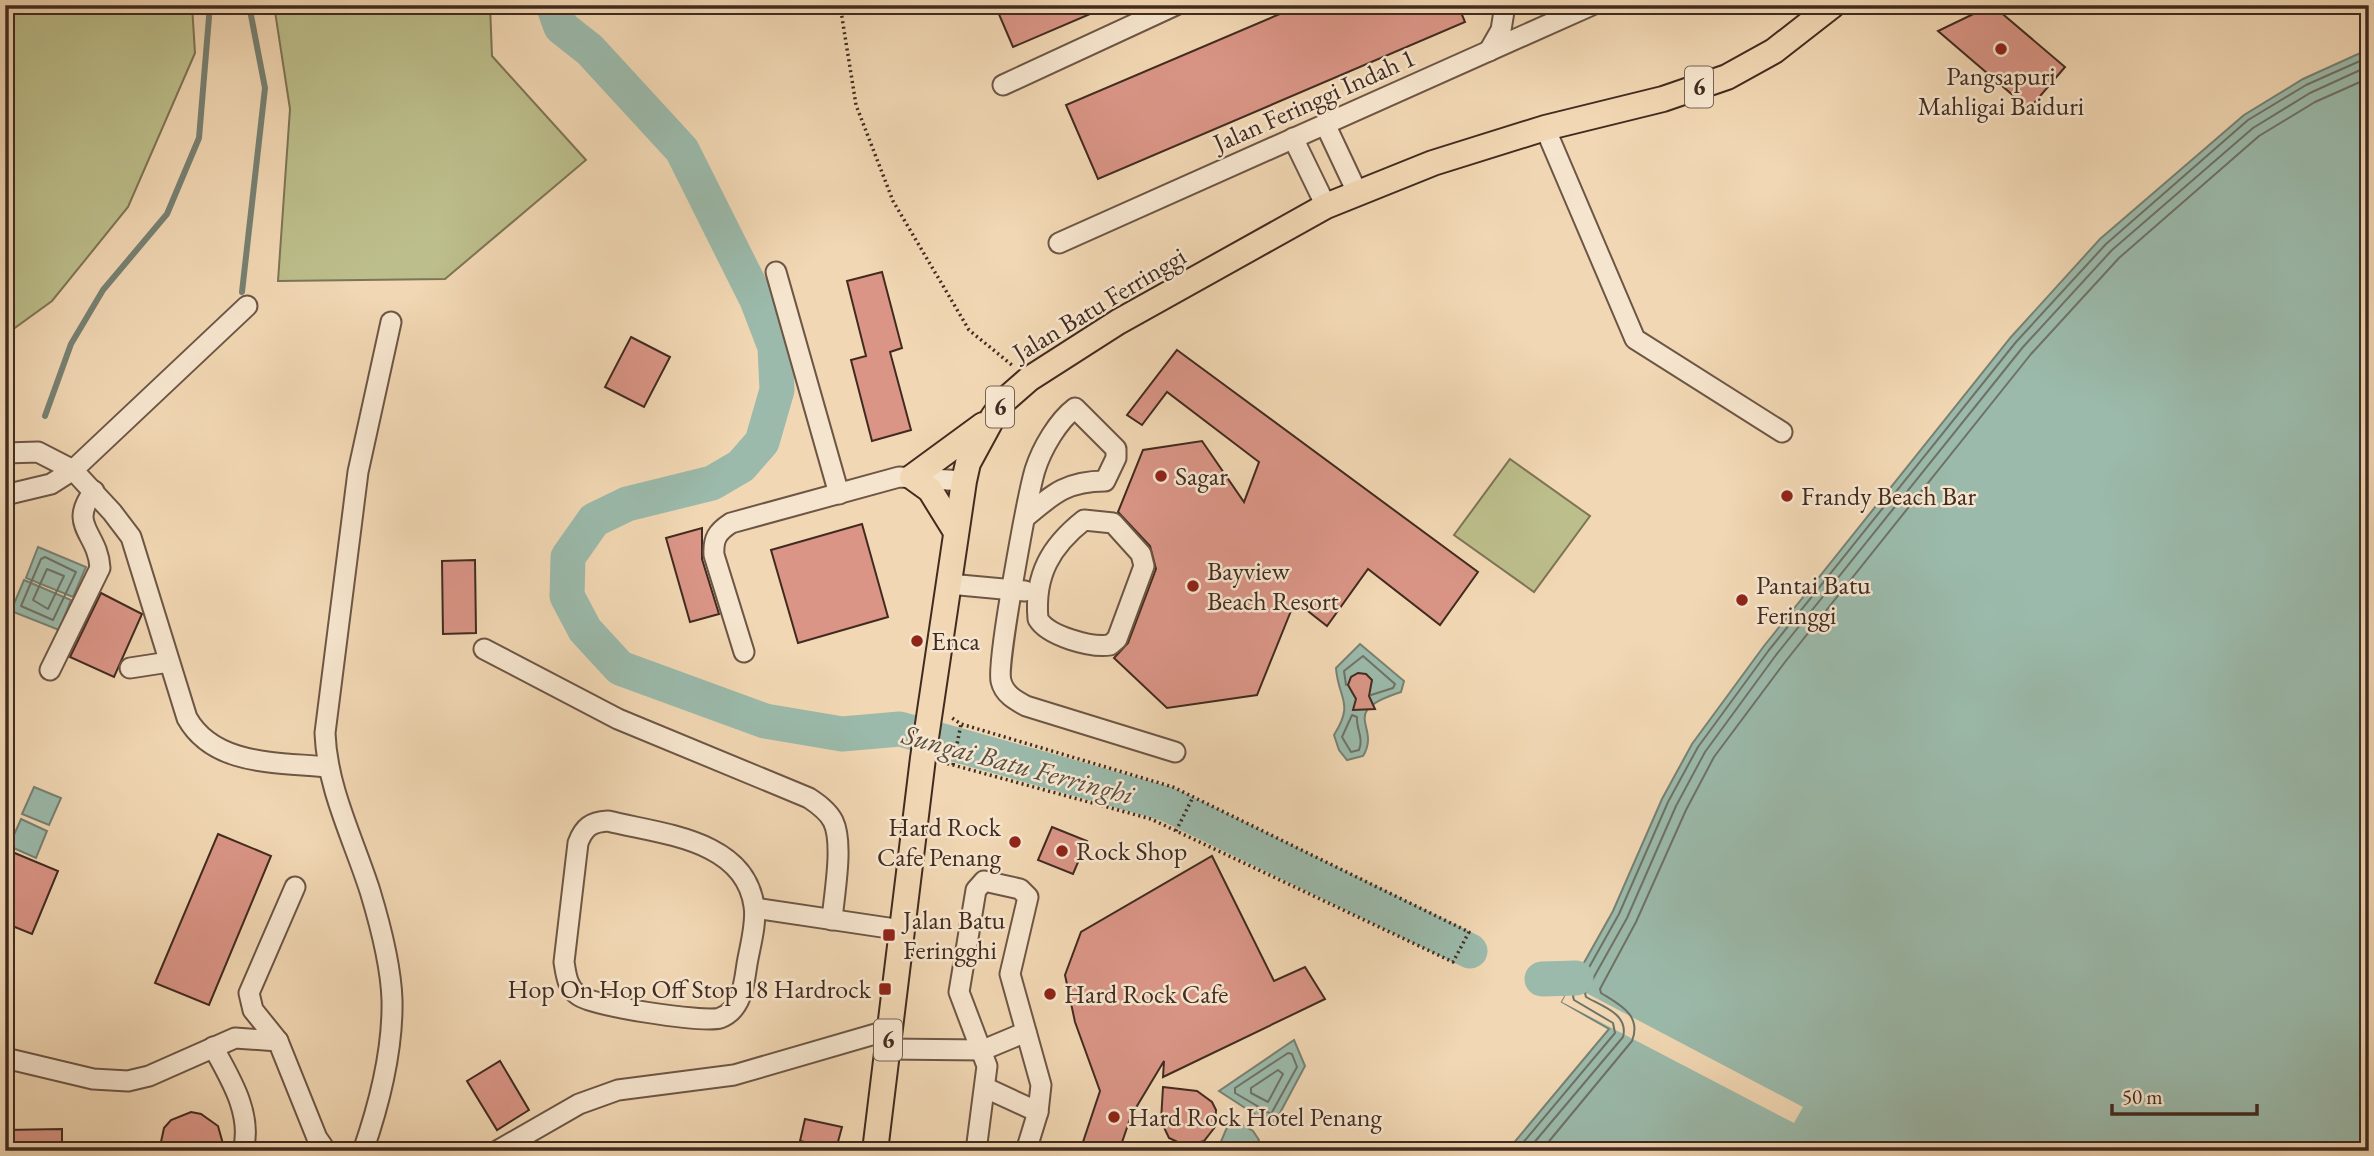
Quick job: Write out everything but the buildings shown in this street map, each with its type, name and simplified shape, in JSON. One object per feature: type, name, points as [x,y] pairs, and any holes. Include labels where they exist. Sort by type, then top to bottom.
[{"type":"main road","name":"6","points":[[1545,128],[1663,99],[1727,77],[1774,51],[1833,5]]},
{"type":"main road","name":"Jalan Batu Ferringgi","points":[[875,1151],[929,712],[964,481],[968,463],[993,417],[1005,400],[1028,379],[1118,322],[1326,206],[1433,163],[1545,128]]},
{"type":"main road","points":[[956,532],[930,490],[912,477],[962,444],[993,417]]},
{"type":"street","points":[[1003,85],[1176,5]]},
{"type":"street","points":[[1489,51],[1502,30],[1505,5]]},
{"type":"street","name":"Jalan Feringgi Indah 1","points":[[1059,243],[1592,5]]},
{"type":"street","points":[[1325,124],[1357,192]]},
{"type":"street","points":[[1545,128],[1635,339],[1782,432]]},
{"type":"street","points":[[1293,138],[1326,206]]},
{"type":"street","points":[[776,272],[839,494]]},
{"type":"street","points":[[5,495],[51,484],[73,470],[247,306]]},
{"type":"street","points":[[363,1151],[379,1104],[392,1002],[390,980],[370,893],[326,767],[324,733],[358,472],[391,322]]},
{"type":"street","points":[[1027,516],[1054,493],[1081,481],[1105,481],[1116,458],[1116,449],[1075,408],[1062,417],[1036,468],[1013,590],[1000,662],[1000,680],[1010,697],[1026,706],[1175,752]]},
{"type":"street","points":[[5,453],[38,452],[73,470],[94,491],[131,537],[187,718],[195,732],[208,744],[238,756],[326,767]]},
{"type":"street","points":[[744,652],[714,555],[713,542],[720,530],[731,523],[899,477],[964,481]]},
{"type":"street","points":[[50,670],[100,568],[99,558],[82,518],[82,507],[94,491]]},
{"type":"street","points":[[1084,520],[1113,523],[1143,558],[1144,566],[1117,639],[1111,645],[1086,646],[1044,626],[1038,619],[1040,593],[1044,566],[1061,539],[1084,520]]},
{"type":"street","points":[[949,584],[1040,593]]},
{"type":"street","points":[[484,649],[618,719],[809,798],[823,808],[833,821],[838,844],[832,920]]},
{"type":"street","points":[[130,668],[169,662]]},
{"type":"street","points":[[608,821],[685,840],[722,854],[735,863],[744,876],[755,908],[743,989],[736,1007],[720,1018],[701,1020],[595,1003],[578,995],[567,980],[564,962],[578,843],[583,830],[594,822],[608,821]]},
{"type":"street","points":[[976,1151],[987,1066],[983,1050],[958,992],[976,890],[984,880],[1020,889],[1028,897],[1010,974],[1041,1085],[1038,1112],[1026,1151]]},
{"type":"street","points":[[296,887],[249,993],[253,1010],[278,1041],[317,1138],[326,1151]]},
{"type":"street","points":[[755,908],[902,930]]},
{"type":"street","points":[[497,1151],[579,1104],[618,1090],[734,1075],[888,1040],[983,1050],[1027,1032]]},
{"type":"street","points":[[5,1058],[93,1079],[128,1081],[149,1076],[235,1038],[278,1041]]},
{"type":"street","points":[[213,1046],[233,1086],[246,1122],[243,1151]]},
{"type":"street","points":[[986,1088],[1038,1112]]},
{"type":"path","points":[[840,5],[856,105],[893,201],[969,330],[1028,379]]},
{"type":"path","points":[[923,758],[1151,819],[1453,962],[1469,932],[1173,787],[929,712]]},
{"type":"path","points":[[953,765],[961,724]]},
{"type":"path","points":[[1176,831],[1193,797]]},
{"type":"green space","points":[[5,5],[192,5],[195,53],[128,207],[52,301],[5,335]]},
{"type":"green space","points":[[274,5],[490,5],[492,56],[586,160],[445,279],[278,281],[290,109]]},
{"type":"green space","points":[[1510,459],[1590,516],[1534,592],[1454,535]]},
{"type":"water","points":[[2369,49],[2369,1151],[1507,1151],[1609,1029],[1562,1002],[1613,911],[1662,799],[1692,744],[1764,646],[2011,337],[2100,239],[2244,115],[2303,79]]},
{"type":"water","points":[[38,547],[86,567],[73,597],[26,578]]},
{"type":"water","points":[[24,580],[71,600],[59,630],[11,611]]},
{"type":"water","points":[[1360,644],[1404,681],[1401,692],[1370,706],[1365,713],[1368,736],[1363,756],[1347,760],[1339,750],[1334,735],[1344,707],[1336,668]]},
{"type":"water","points":[[34,787],[61,798],[49,825],[22,814]]},
{"type":"water","points":[[21,819],[47,831],[36,858],[9,846]]},
{"type":"water","points":[[1294,1040],[1305,1066],[1273,1126],[1219,1091]]},
{"type":"water","points":[[1241,1124],[1253,1131],[1259,1140],[1252,1151],[1207,1151],[1220,1144],[1228,1125]]},
{"type":"pier","points":[[1571,985],[1803,1107],[1794,1123],[1562,1002]]},
{"type":"waterway","points":[[45,416],[71,344],[103,290],[167,214],[199,138],[210,5]]},
{"type":"waterway","points":[[242,292],[265,88],[249,5]]},
{"type":"waterway","name":"Sungai Batu Ferringhi","points":[[553,5],[561,27],[590,50],[682,150],[757,300],[775,347],[777,390],[762,442],[741,466],[712,483],[627,504],[594,520],[568,557],[567,596],[585,630],[620,668],[765,721],[842,734],[900,729],[1167,804],[1470,951]]},
{"type":"waterway","name":"Sungai Batu Ferringhi","points":[[1542,979],[1576,978]]},
{"type":"place","name":"Pangsapuri Mahligai Baiduri","points":[[2001,49]]},
{"type":"place","name":"Sagar","points":[[1161,476]]},
{"type":"place","name":"Frandy Beach Bar","points":[[1787,496]]},
{"type":"place","name":"Bayview Beach Resort","points":[[1193,586]]},
{"type":"place","name":"Pantai Batu Feringgi","points":[[1742,600]]},
{"type":"place","name":"Enca","points":[[917,641]]},
{"type":"place","name":"Hard Rock Cafe Penang","points":[[1015,842]]},
{"type":"place","name":"Rock Shop","points":[[1062,851]]},
{"type":"place","name":"Jalan Batu Feringghi","points":[[889,935]]},
{"type":"place","name":"Hop On Hop Off Stop 18 Hardrock","points":[[885,989]]},
{"type":"place","name":"Hard Rock Cafe","points":[[1050,994]]},
{"type":"place","name":"Hard Rock Hotel Penang","points":[[1114,1117]]}]
